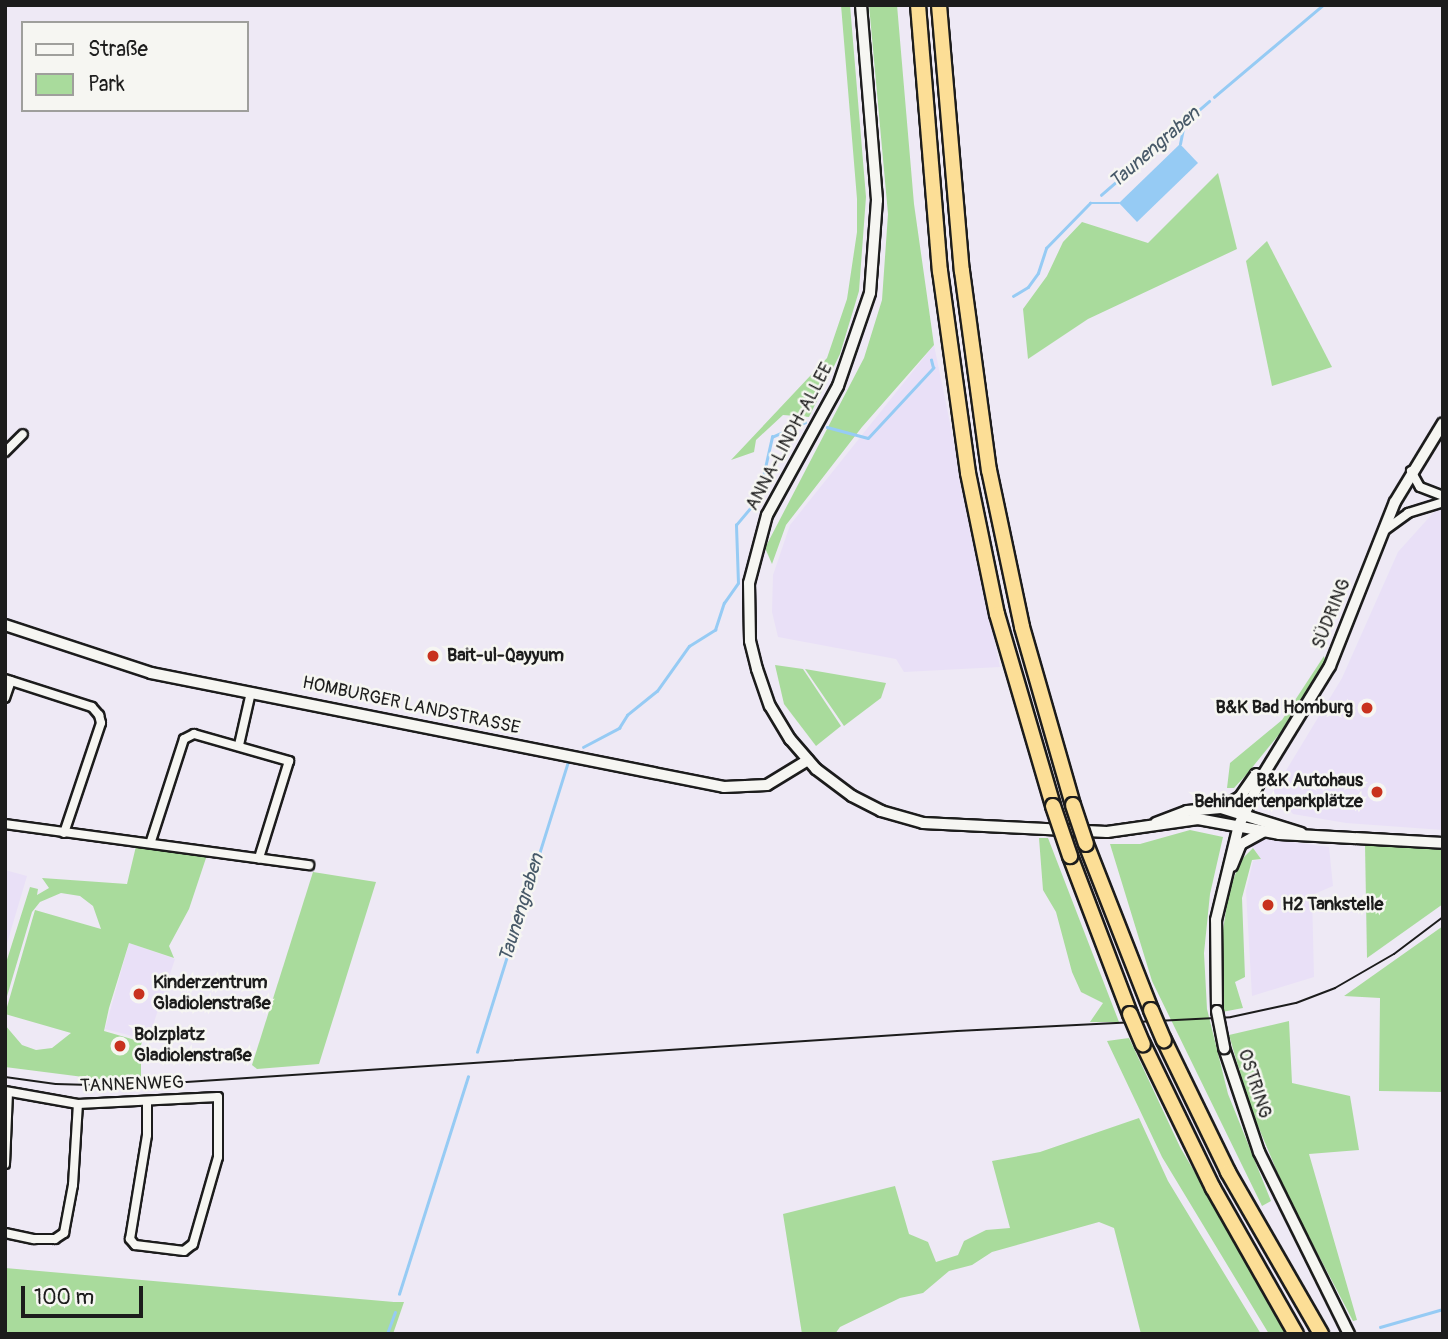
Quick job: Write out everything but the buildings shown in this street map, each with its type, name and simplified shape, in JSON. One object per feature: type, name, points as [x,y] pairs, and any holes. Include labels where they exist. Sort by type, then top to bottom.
[{"type":"highway","points":[[918,5],[940,271],[968,473],[997,614],[1052,806],[1130,1014],[1213,1188],[1296,1334]]},
{"type":"highway","points":[[939,5],[962,271],[989,470],[1022,627],[1073,805],[1164,1040],[1228,1172],[1321,1334]]},
{"type":"main road","name":"ANNA-LINDH-ALLEE","points":[[861,5],[877,200],[872,284],[848,365],[760,530],[749,583],[750,641],[761,682],[780,724],[808,760],[852,796],[902,819],[985,828],[1140,830]]},
{"type":"main road","name":"SÜDRING","points":[[1239,825],[1289,733],[1330,666],[1382,532],[1411,471],[1443,423]]},
{"type":"main road","name":"HOMBURGER LANDSTRASSE","points":[[5,625],[150,673],[735,789],[776,781],[808,760]]},
{"type":"main road","points":[[1221,808],[1240,797],[1289,733]]},
{"type":"main road","points":[[1140,830],[1175,814],[1221,808],[1244,813],[1307,835]]},
{"type":"main road","points":[[1140,830],[1198,819],[1264,832],[1443,843]]},
{"type":"main road","name":"OSTRING","points":[[1239,825],[1221,891],[1214,950],[1217,1011],[1224,1048],[1259,1152],[1349,1334]]},
{"type":"main road","points":[[1221,891],[1241,844],[1264,832]]},
{"type":"street","points":[[5,452],[23,434]]},
{"type":"street","points":[[1411,471],[1420,487],[1443,496]]},
{"type":"street","points":[[1382,532],[1408,513],[1443,502]]},
{"type":"street","points":[[5,698],[8,680],[92,707],[99,715],[101,723],[64,833]]},
{"type":"street","points":[[239,745],[251,692]]},
{"type":"street","points":[[151,841],[184,739],[194,734],[284,756],[291,768],[259,858]]},
{"type":"street","points":[[5,824],[64,833],[151,841],[309,865]]},
{"type":"street","points":[[5,1164],[7,1091]]},
{"type":"street","name":"TANNENWEG","points":[[7,1091],[78,1104],[147,1103],[218,1097],[218,1157],[193,1244],[184,1251],[135,1245],[130,1239],[147,1135],[147,1103]]},
{"type":"street","points":[[5,1233],[34,1239],[55,1239],[64,1233],[73,1185],[78,1104]]},
{"type":"shaded area","points":[[934,345],[1000,667],[904,672],[896,659],[778,637],[772,612],[773,575],[790,525]]},
{"type":"shaded area","points":[[1443,502],[1443,830],[1346,823],[1293,814],[1273,792],[1342,678],[1398,552]]},
{"type":"shaded area","points":[[1262,838],[1329,847],[1333,886],[1312,895],[1314,977],[1252,996],[1246,891],[1253,861],[1261,859],[1250,843]]},
{"type":"shaded area","points":[[5,870],[27,876],[5,950]]},
{"type":"shaded area","name":"Kinderzentrum Gladiolenstraße","points":[[129,943],[175,959],[148,1040],[105,1029]]},
{"type":"green space","points":[[841,5],[850,5],[866,197],[859,291],[840,354],[809,417],[783,415],[756,440],[754,452],[731,460],[827,358],[847,299],[857,232],[857,199]]},
{"type":"green space","points":[[869,5],[897,5],[914,204],[934,345],[862,427],[786,525],[772,564],[765,548],[864,358],[882,300],[888,214]]},
{"type":"green space","points":[[1218,173],[1237,249],[1088,319],[1028,359],[1023,309],[1047,276],[1063,242],[1082,222],[1148,243]]},
{"type":"green space","points":[[1267,241],[1332,367],[1272,386],[1246,261]]},
{"type":"green space","points":[[1324,656],[1326,664],[1307,700],[1246,775],[1234,788],[1227,788],[1230,763],[1282,720]]},
{"type":"green space","points":[[775,665],[803,669],[841,726],[816,746],[784,704]]},
{"type":"green space","points":[[805,669],[886,683],[881,698],[844,726]]},
{"type":"green space","points":[[1190,830],[1223,837],[1210,894],[1204,953],[1207,1009],[1228,1094],[1271,1201],[1262,1206],[1152,981],[1110,844],[1140,844]]},
{"type":"green space","points":[[1039,838],[1048,838],[1119,1022],[1090,1022],[1103,1003],[1081,992],[1072,972],[1056,912],[1043,890]]},
{"type":"green space","points":[[137,842],[207,855],[189,909],[169,946],[174,958],[129,943],[109,1008],[104,1031],[142,1042],[136,1060],[141,1062],[141,1077],[107,1080],[5,1067],[5,1025],[22,1045],[36,1050],[52,1048],[71,1033],[5,1014],[35,910],[101,929],[93,906],[80,896],[61,893],[40,902],[32,912],[5,1003],[5,966],[30,887],[38,889],[37,895],[49,888],[42,878],[127,884]]},
{"type":"green space","points":[[1365,844],[1443,848],[1443,904],[1367,958]]},
{"type":"green space","points":[[1253,848],[1261,859],[1252,860],[1242,898],[1245,977],[1235,982],[1243,1008],[1222,1012],[1222,937],[1229,890],[1241,860]]},
{"type":"green space","points":[[313,872],[376,882],[319,1064],[257,1069],[252,1065]]},
{"type":"green space","points":[[1443,926],[1443,1092],[1379,1091],[1380,998],[1344,996]]},
{"type":"green space","points":[[1289,1021],[1292,1083],[1350,1096],[1359,1150],[1309,1154],[1357,1320],[1353,1321],[1286,1193],[1250,1107],[1229,1035]]},
{"type":"green space","points":[[1129,1038],[1180,1147],[1289,1334],[1269,1334],[1162,1157],[1107,1041]]},
{"type":"green space","points":[[1139,1118],[1168,1181],[1261,1334],[1141,1334],[1114,1228],[1099,1222],[992,1252],[972,1265],[949,1271],[923,1293],[900,1298],[840,1327],[835,1334],[802,1334],[783,1214],[895,1186],[909,1234],[928,1242],[936,1262],[958,1255],[964,1241],[986,1230],[1010,1228],[992,1161],[1040,1152]]},
{"type":"green space","points":[[5,1268],[404,1302],[393,1334],[5,1334]]},
{"type":"water","points":[[1180,144],[1198,163],[1137,222],[1119,203]]},
{"type":"waterway","name":"Taunengraben","points":[[1214,97],[1323,5]]},
{"type":"waterway","name":"Taunengraben","points":[[1101,195],[1209,101]]},
{"type":"waterway","points":[[1180,144],[1184,123]]},
{"type":"waterway","name":"Taunengraben","points":[[1013,296],[1028,287],[1038,273],[1046,248],[1090,203],[1119,203]]},
{"type":"waterway","name":"Taunengraben","points":[[827,427],[868,438],[933,368],[931,360]]},
{"type":"waterway","name":"Taunengraben","points":[[583,747],[619,728],[627,715],[657,691],[689,646],[715,630],[724,603],[738,583],[736,525],[758,499],[772,437],[805,422]]},
{"type":"waterway","name":"Taunengraben","points":[[477,1052],[567,764]]},
{"type":"waterway","name":"Taunengraben","points":[[399,1294],[468,1077]]},
{"type":"waterway","points":[[1380,1327],[1443,1309]]},
{"type":"waterway","name":"Taunengraben","points":[[387,1334],[395,1312]]},
{"type":"tram line","points":[[5,1077],[56,1084],[126,1086],[957,1031],[1231,1017],[1296,1003],[1335,988],[1394,954],[1443,917]]},
{"type":"place","name":"Bait-ul-Qayyum","points":[[433,656]]},
{"type":"place","name":"B&K Bad Homburg","points":[[1367,708]]},
{"type":"place","name":"B&K Autohaus Behindertenparkplätze","points":[[1377,792]]},
{"type":"place","name":"H2 Tankstelle","points":[[1268,905]]},
{"type":"place","name":"Kinderzentrum Gladiolenstraße","points":[[139,994]]},
{"type":"place","name":"Bolzplatz Gladiolenstraße","points":[[120,1046]]}]
